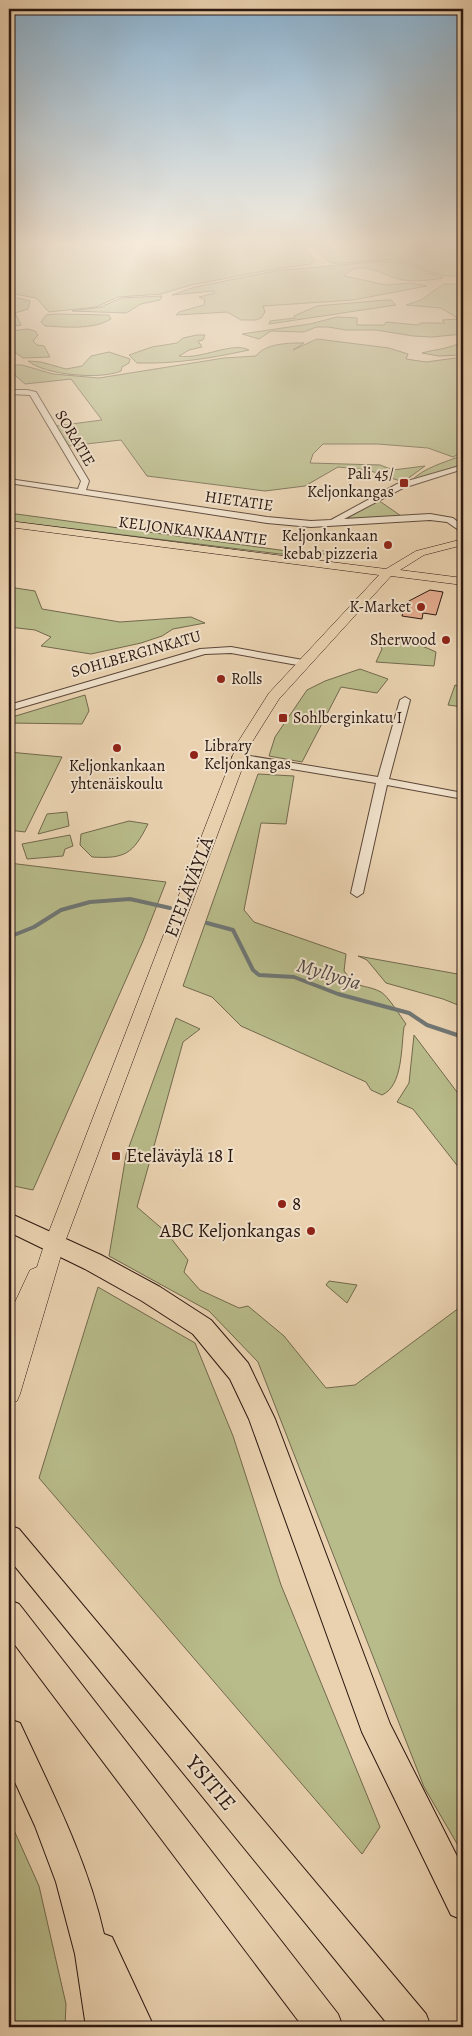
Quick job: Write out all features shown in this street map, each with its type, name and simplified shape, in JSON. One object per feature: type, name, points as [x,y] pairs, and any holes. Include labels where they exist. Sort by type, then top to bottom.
[{"type":"highway","points":[[9,1222],[55,1242],[151,1294],[202,1327],[239,1371],[262,1419],[378,1732],[463,1903]]},
{"type":"highway","name":"YSITIE","points":[[9,1538],[413,2027]]},
{"type":"highway","points":[[9,1614],[325,2027]]},
{"type":"highway","points":[[9,1734],[56,1836],[80,1907],[98,1976],[104,2027]]},
{"type":"highway","points":[[80,1907],[136,2027]]},
{"type":"main road","name":"KELJONKANKAANTIE","points":[[9,524],[463,582]]},
{"type":"main road","name":"ETELÄVÄYLÄ","points":[[9,1394],[55,1242],[238,757],[262,712],[303,664],[389,572],[420,553],[463,542]]},
{"type":"main road","name":"ETELÄVÄYLÄ","points":[[9,1338],[31,1286],[55,1242]]},
{"type":"street","name":"SORATIE","points":[[9,392],[33,394],[85,481],[81,492]]},
{"type":"street","points":[[332,523],[400,486],[463,467]]},
{"type":"street","name":"HIETATIE","points":[[9,481],[267,520],[310,524],[443,518],[463,530]]},
{"type":"street","name":"SOHLBERGINKATU","points":[[10,707],[204,651],[231,650],[303,664]]},
{"type":"street","points":[[357,893],[383,780],[406,700]]},
{"type":"street","points":[[238,757],[383,780],[463,796]]},
{"type":"green space","points":[[9,339],[35,339],[33,341],[37,345],[44,346],[50,357],[23,358],[9,348]]},
{"type":"green space","points":[[182,339],[203,339],[198,341],[202,347],[189,350],[179,356],[188,357],[234,348],[249,350],[208,358],[166,363],[137,363],[129,355],[152,347],[177,343]]},
{"type":"green space","points":[[317,339],[389,348],[408,354],[406,359],[426,362],[463,357],[463,452],[453,457],[428,448],[378,444],[323,444],[313,454],[310,463],[380,465],[393,470],[425,466],[403,482],[368,470],[338,467],[305,486],[265,491],[147,476],[121,440],[69,446],[56,426],[102,420],[71,379],[25,384],[9,370],[9,365],[22,365],[53,374],[99,378],[224,358],[256,356],[272,346],[304,343],[293,350]]},
{"type":"green space","points":[[463,341],[463,355],[439,356],[422,353],[448,347]]},
{"type":"green space","points":[[109,352],[130,359],[129,363],[122,367],[121,371],[112,374],[73,375],[47,370],[28,361],[41,362],[66,369],[82,366],[91,356]]},
{"type":"green space","points":[[463,455],[463,464],[410,482],[428,469]]},
{"type":"green space","points":[[378,500],[404,518],[354,521],[347,517]]},
{"type":"green space","points":[[9,513],[287,551],[360,551],[361,554],[280,554],[9,521]]},
{"type":"green space","points":[[9,587],[35,591],[42,609],[120,622],[191,617],[205,623],[173,629],[162,636],[141,643],[91,654],[41,646],[51,637],[35,630],[9,627]]},
{"type":"green space","points":[[376,637],[407,641],[436,652],[434,666],[376,662],[382,649]]},
{"type":"green space","points":[[360,669],[388,679],[377,693],[341,687],[302,762],[269,756],[275,737],[307,690],[325,681]]},
{"type":"green space","points":[[455,685],[463,687],[463,707],[448,705]]},
{"type":"green space","points":[[85,695],[89,711],[82,724],[9,723],[9,718]]},
{"type":"green space","points":[[9,752],[62,757],[25,832],[9,830]]},
{"type":"green space","points":[[258,774],[294,776],[286,824],[261,823],[244,910],[254,922],[346,954],[344,971],[349,977],[361,986],[381,992],[391,1002],[406,1024],[397,1075],[389,1090],[382,1095],[371,1090],[366,1082],[241,1026],[212,997],[183,986]]},
{"type":"green space","points":[[67,812],[69,826],[38,834],[47,814]]},
{"type":"green space","points":[[129,821],[148,824],[138,842],[127,853],[113,857],[92,857],[80,845],[81,834]]},
{"type":"green space","points":[[70,835],[73,846],[65,849],[63,856],[27,859],[22,844]]},
{"type":"green space","points":[[9,863],[166,882],[143,941],[33,1190],[9,1185]]},
{"type":"green space","points":[[358,956],[463,975],[463,1007],[443,999],[386,983],[367,960]]},
{"type":"green space","points":[[176,1018],[200,1029],[183,1042],[137,1207],[166,1232],[188,1260],[184,1272],[200,1290],[239,1308],[248,1306],[284,1336],[326,1388],[355,1385],[463,1305],[463,1854],[424,1787],[258,1362],[209,1311],[109,1256],[126,1155]]},
{"type":"green space","points":[[414,1035],[463,1100],[463,1173],[413,1109],[397,1102],[409,1083]]},
{"type":"green space","points":[[329,1281],[357,1285],[347,1303],[326,1285]]},
{"type":"green space","points":[[98,1287],[195,1343],[233,1436],[281,1585],[380,1827],[362,1854],[39,1478]]},
{"type":"green space","points":[[9,1819],[39,1886],[66,2004],[65,2027],[9,2027]]},
{"type":"building","name":"K-Market","points":[[430,590],[443,592],[436,615],[423,613],[422,619],[402,616],[405,603]]},
{"type":"waterway","name":"Myllyoja","points":[[9,937],[34,927],[61,910],[90,902],[130,899],[170,908]]},
{"type":"waterway","name":"Myllyoja","points":[[207,923],[233,930],[253,970],[259,975],[294,977],[338,994],[409,1013],[427,1025],[463,1037]]},
{"type":"place","name":"Pali 45/ Keljonkangas","points":[[404,483]]},
{"type":"place","name":"Keljonkankaan kebab pizzeria","points":[[388,545]]},
{"type":"place","name":"K-Market","points":[[421,607]]},
{"type":"place","name":"Sherwood","points":[[446,640]]},
{"type":"place","name":"Rolls","points":[[221,679]]},
{"type":"place","name":"Sohlberginkatu I","points":[[283,718]]},
{"type":"place","name":"Keljonkankaan yhtenäiskoulu","points":[[117,748]]},
{"type":"place","name":"Library Keljonkangas","points":[[194,755]]},
{"type":"place","name":"Eteläväylä 18 I","points":[[116,1156]]},
{"type":"place","name":"8","points":[[282,1204]]},
{"type":"place","name":"ABC Keljonkangas","points":[[311,1231]]}]
